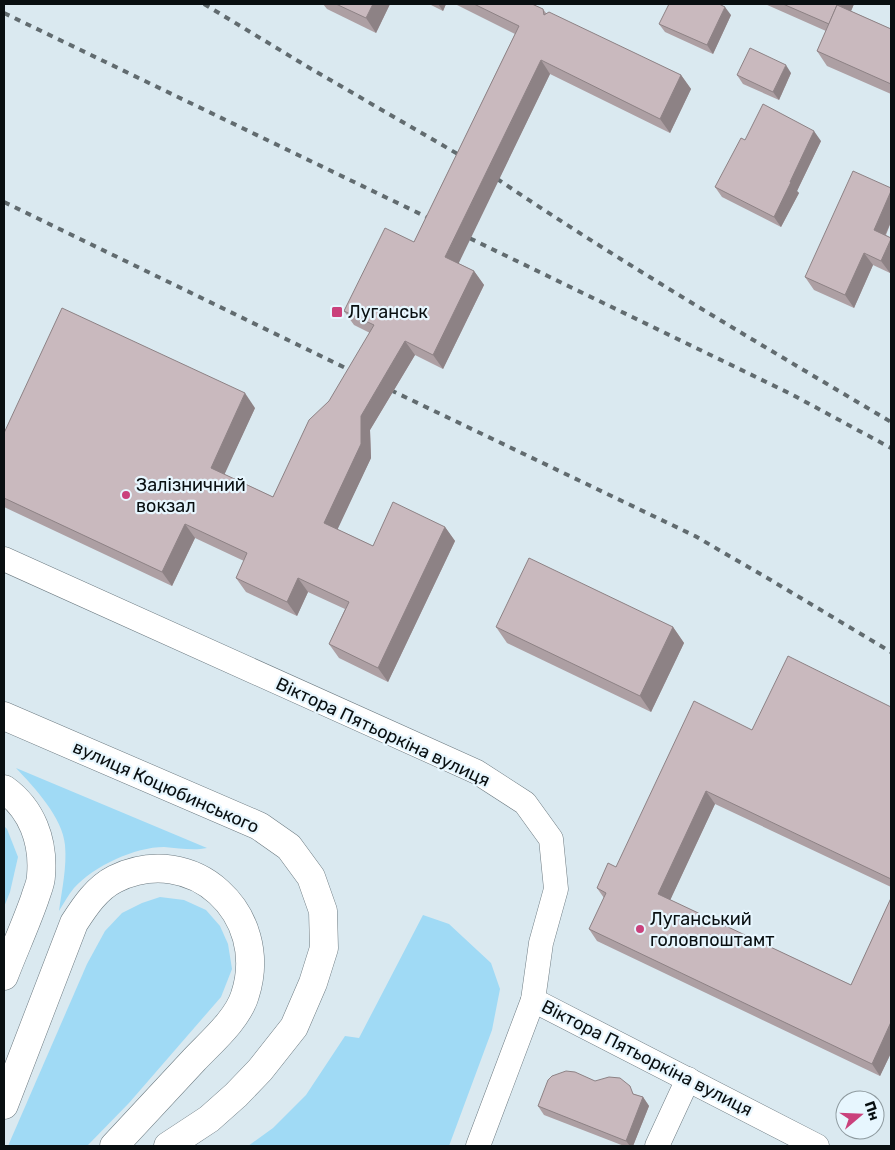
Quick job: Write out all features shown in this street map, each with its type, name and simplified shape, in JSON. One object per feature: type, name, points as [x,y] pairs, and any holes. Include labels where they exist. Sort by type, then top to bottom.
[{"type":"street","name":"Віктора Пятьоркіна вулиця","points":[[4,559],[478,772],[525,803],[551,839],[556,889],[541,943],[533,1000],[817,1146]]},
{"type":"street","name":"вулиця Коцюбинського","points":[[4,716],[258,826],[289,847],[311,877],[323,911],[324,948],[313,983],[294,1028],[260,1070],[236,1095],[209,1119],[168,1146]]},
{"type":"street","points":[[4,789],[16,797],[32,821],[42,848],[41,877],[4,976]]},
{"type":"street","points":[[4,1105],[74,923],[91,898],[114,880],[143,870],[172,870],[201,879],[223,895],[240,917],[250,942],[252,970],[245,997],[230,1022],[114,1146]]},
{"type":"street","points":[[478,1146],[533,1000]]},
{"type":"street","points":[[657,1146],[688,1079]]},
{"type":"shaded area","points":[[16,768],[207,848],[153,848],[141,850],[116,859],[92,872],[82,880],[59,911],[65,862],[63,835],[59,824],[46,804]]},
{"type":"shaded area","points":[[4,826],[18,857],[10,892],[4,907]]},
{"type":"shaded area","points":[[160,897],[184,900],[206,910],[220,926],[228,944],[232,969],[221,997],[129,1103],[87,1146],[8,1146],[87,964],[105,931],[122,913]]},
{"type":"shaded area","points":[[423,915],[449,924],[491,963],[500,989],[492,1030],[449,1146],[248,1146],[273,1128],[306,1095],[345,1036],[359,1038]]},
{"type":"building","points":[[336,4],[373,4],[366,18]]},
{"type":"building","name":"Залізничний вокзал","points":[[474,4],[532,4],[543,9],[544,15],[549,12],[681,75],[660,119],[541,60],[445,257],[474,271],[433,355],[405,341],[361,416],[361,444],[324,523],[373,546],[393,502],[445,527],[378,668],[329,644],[349,602],[298,578],[287,602],[236,578],[247,553],[185,524],[162,572],[4,498],[4,433],[62,308],[245,393],[211,468],[273,497],[309,420],[329,401],[374,325],[344,311],[385,228],[414,242],[519,26]]},
{"type":"building","points":[[669,4],[719,4],[725,7],[707,45],[659,24]]},
{"type":"building","points":[[783,4],[841,4],[840,6],[837,5],[829,24]]},
{"type":"building","points":[[837,5],[891,29],[891,84],[817,51]]},
{"type":"building","points":[[750,48],[786,65],[773,92],[737,75]]},
{"type":"building","points":[[763,104],[814,131],[774,217],[715,187],[741,138],[745,140]]},
{"type":"building","points":[[853,171],[891,188],[874,230],[891,239],[881,261],[864,253],[845,295],[805,277]]},
{"type":"building","points":[[529,558],[673,627],[640,696],[496,627]]},
{"type":"building","points":[[788,656],[891,707],[891,879],[706,791],[658,894],[851,985],[891,898],[891,1022],[872,1064],[589,929],[606,893],[597,888],[608,863],[616,867],[694,701],[752,730]]},
{"type":"building","points":[[566,1071],[575,1072],[595,1081],[609,1077],[620,1078],[630,1086],[633,1094],[643,1097],[626,1141],[538,1106],[548,1080],[552,1076]]},
{"type":"railway","points":[[204,4],[468,160]]},
{"type":"railway","points":[[4,13],[439,223]]},
{"type":"railway","points":[[487,172],[637,269],[891,422]]},
{"type":"railway","points":[[4,202],[360,375]]},
{"type":"railway","points":[[459,233],[791,394],[891,448]]},
{"type":"railway","points":[[380,385],[695,536],[891,652]]},
{"type":"place","name":"Луганськ","points":[[337,312]]},
{"type":"place","name":"Залізничний вокзал","points":[[126,495]]},
{"type":"place","name":"Луганський головпоштамт","points":[[640,929]]}]
